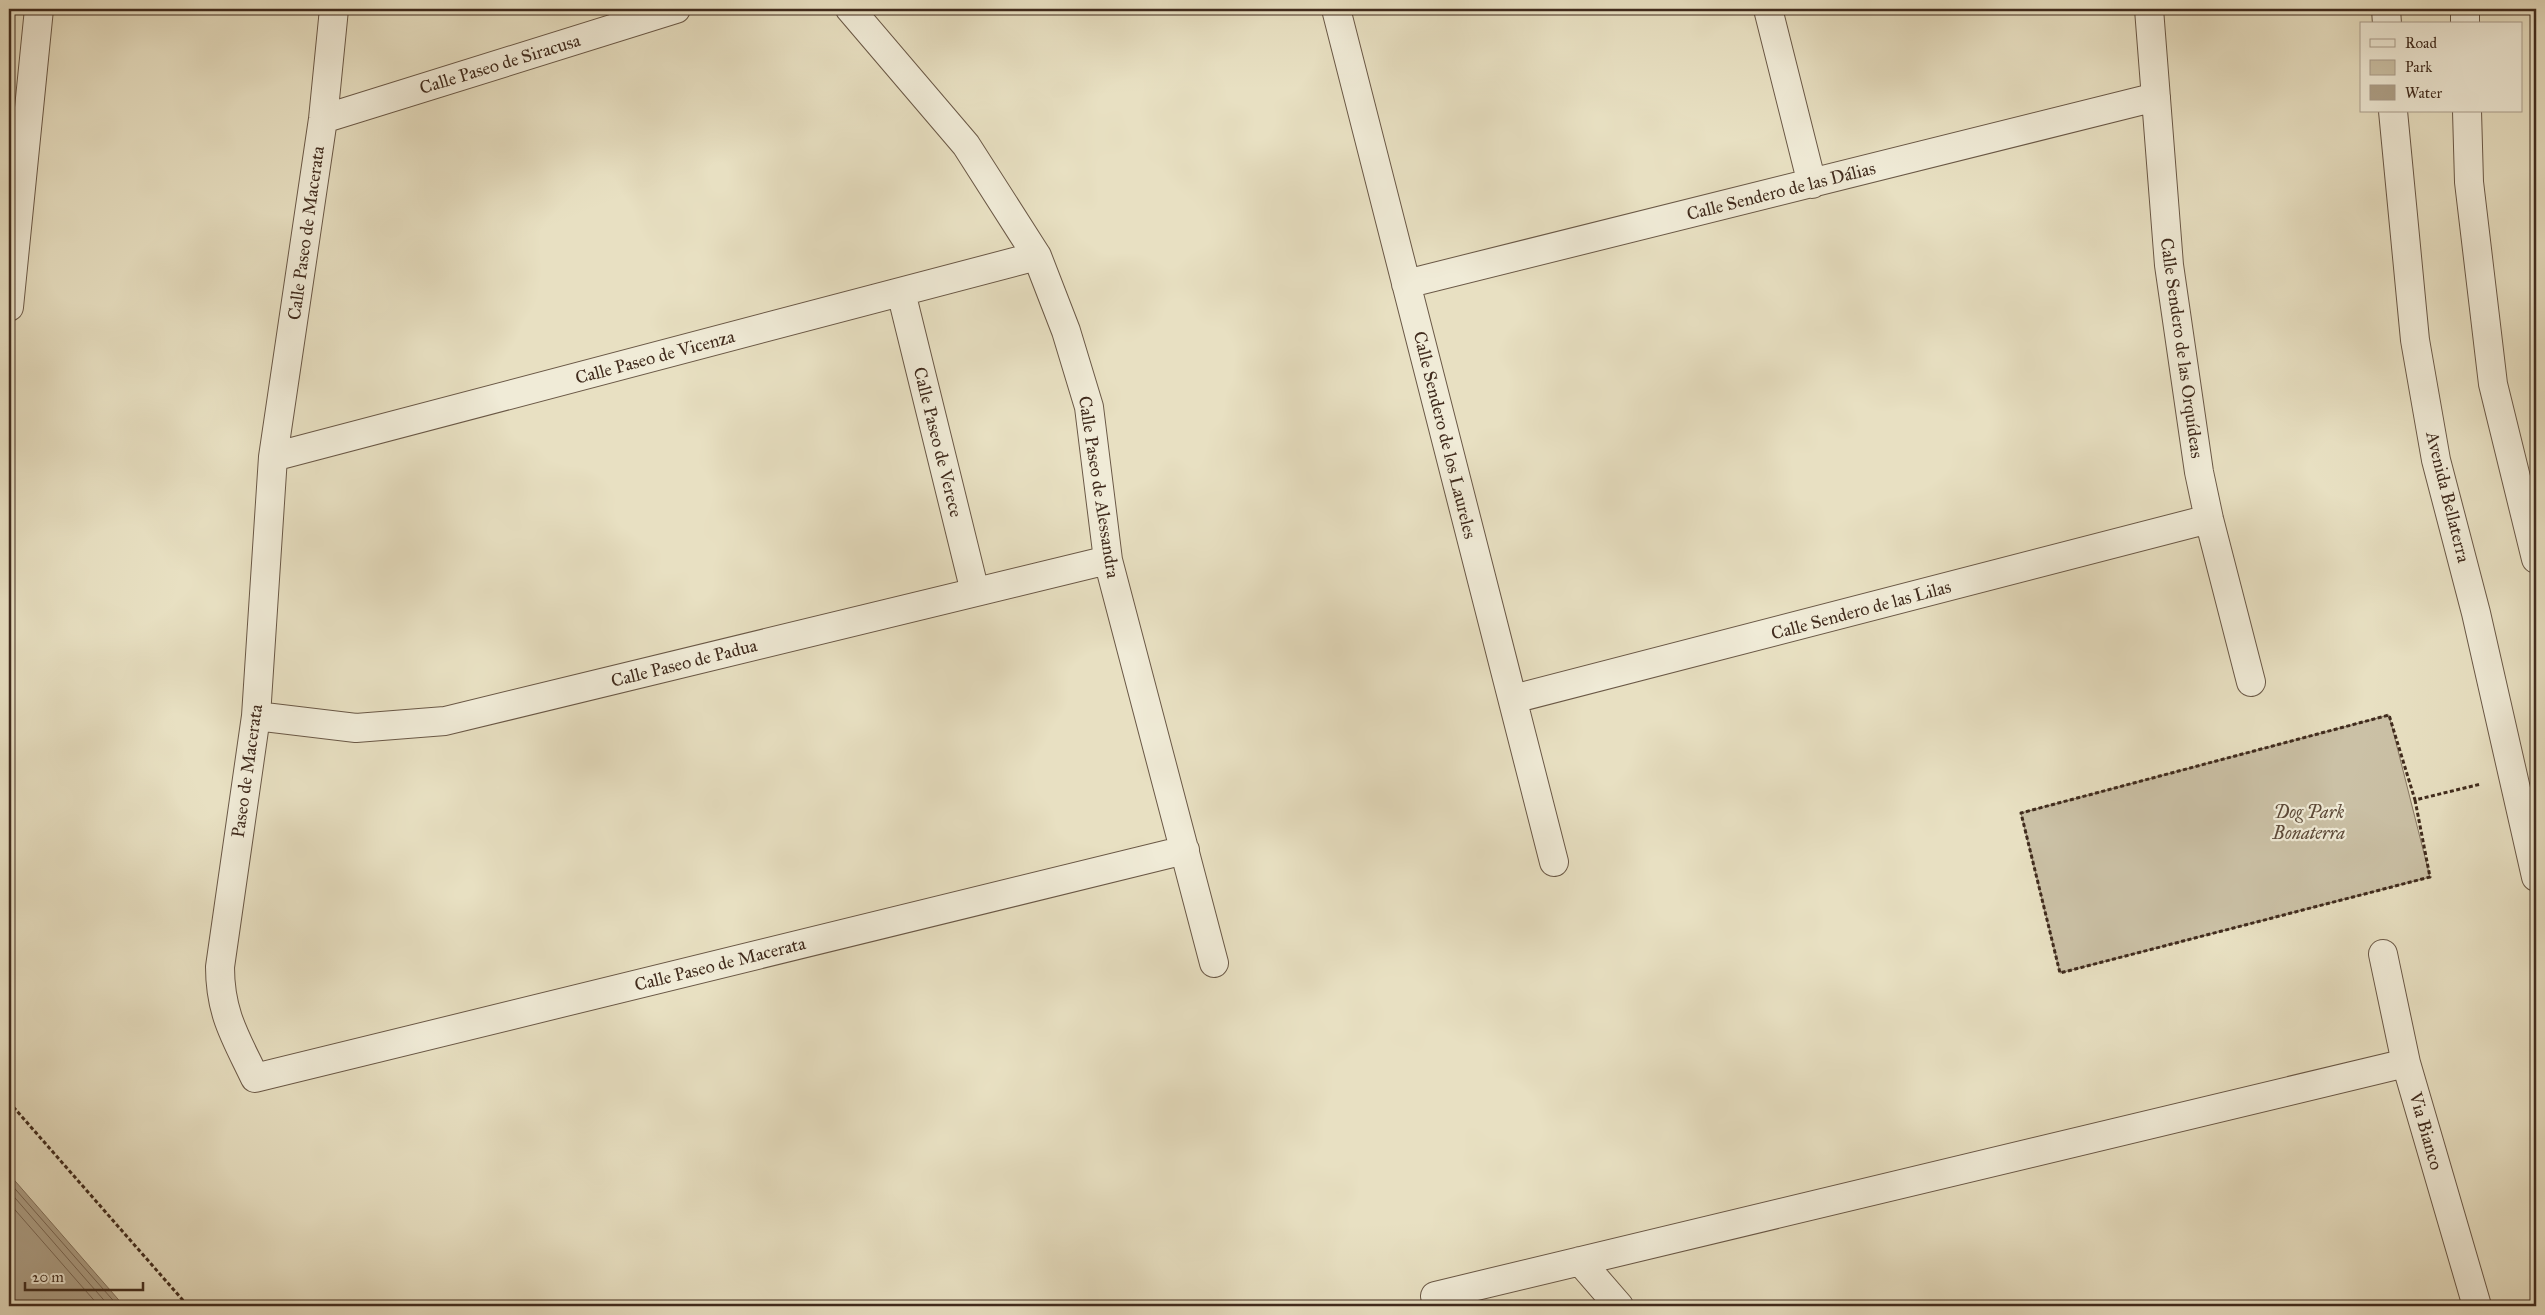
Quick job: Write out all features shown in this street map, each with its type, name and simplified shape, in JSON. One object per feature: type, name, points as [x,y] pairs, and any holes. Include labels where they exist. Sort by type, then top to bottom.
[{"type":"street","points":[[9,307],[39,9]]},
{"type":"street","name":"Calle Paseo de Macerata","points":[[273,457],[323,119],[334,9]]},
{"type":"street","name":"Calle Paseo de Siracusa","points":[[323,119],[676,9]]},
{"type":"street","name":"Calle Paseo de Alessandra","points":[[850,9],[966,145],[1037,256],[1066,331],[1089,408],[1108,560],[1214,963]]},
{"type":"street","name":"Calle Sendero de los Laureles","points":[[1336,9],[1554,862]]},
{"type":"street","points":[[1768,9],[1812,184]]},
{"type":"street","name":"Calle Sendero de las Orquídeas","points":[[2149,9],[2169,265],[2208,519],[2251,682]]},
{"type":"street","points":[[2386,9],[2388,22]]},
{"type":"street","points":[[2465,9],[2465,22]]},
{"type":"street","name":"Calle Sendero de las Dálias","points":[[1406,284],[2156,97]]},
{"type":"street","name":"Avenida Bellaterra","points":[[2393,112],[2415,340],[2436,460],[2476,613],[2536,877]]},
{"type":"street","points":[[2467,112],[2469,182],[2493,384],[2536,559]]},
{"type":"street","name":"Calle Paseo de Vicenza","points":[[273,457],[1037,256]]},
{"type":"street","name":"Calle Paseo de Verece","points":[[901,292],[976,592]]},
{"type":"street","name":"Paseo de Macerata","points":[[255,1078],[225,1017],[220,993],[220,967],[256,716],[273,457]]},
{"type":"street","name":"Calle Sendero de las Lilas","points":[[1513,699],[2208,519]]},
{"type":"street","name":"Calle Paseo de Padua","points":[[256,716],[356,728],[445,721],[1108,560]]},
{"type":"street","name":"Calle Paseo de Macerata","points":[[255,1078],[1184,850]]},
{"type":"street","name":"Via Bianco","points":[[2383,954],[2406,1062],[2477,1306]]},
{"type":"street","points":[[1435,1296],[2406,1062]]},
{"type":"street","points":[[1580,1261],[1619,1306]]},
{"type":"path","points":[[2388,715],[2415,800],[2430,877],[2060,973],[2021,813],[2388,715]]},
{"type":"path","points":[[2415,800],[2513,776]]},
{"type":"path","points":[[9,1102],[188,1306]]},
{"type":"green space","name":"Dog Park Bonaterra","points":[[2389,715],[2430,877],[2060,973],[2021,813]]},
{"type":"water","points":[[9,1174],[124,1306],[9,1306]]}]
